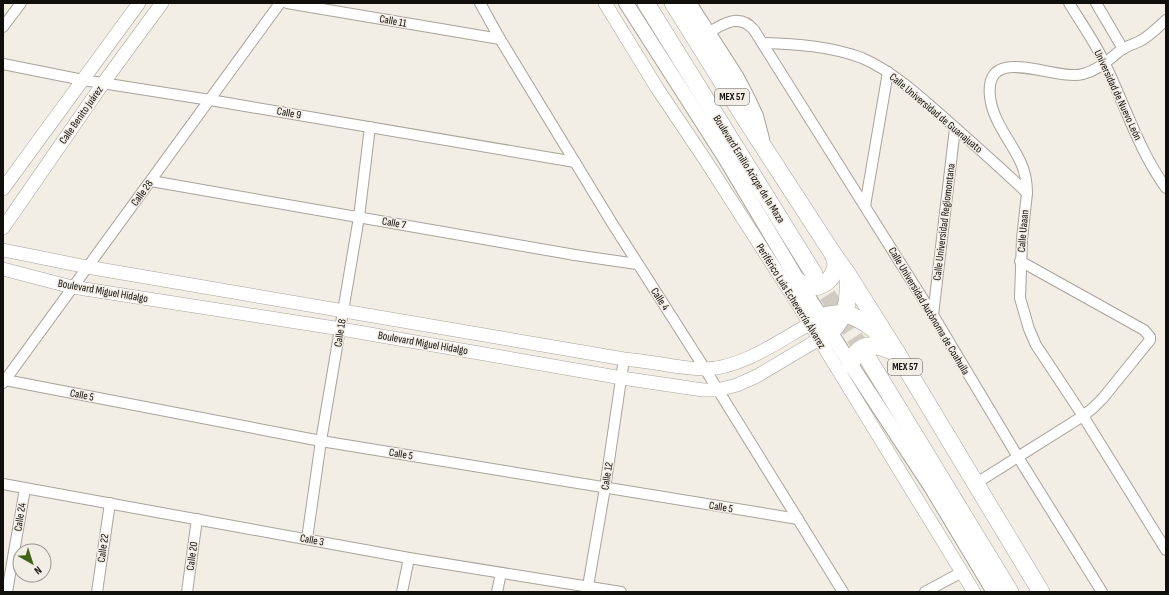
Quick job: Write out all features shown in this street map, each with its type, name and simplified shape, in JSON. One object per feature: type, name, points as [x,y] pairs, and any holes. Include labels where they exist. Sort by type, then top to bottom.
[{"type":"highway","name":"Boulevard Emilio Arizpe de la Maza","points":[[646,3],[814,274]]},
{"type":"highway","name":"MEX 57","points":[[673,3],[763,146],[833,254],[848,274],[1041,592]]},
{"type":"highway","points":[[799,282],[808,286],[819,286],[828,282],[834,273],[836,263],[833,254]]},
{"type":"highway","points":[[825,336],[841,320],[844,313],[849,292],[848,274]]},
{"type":"highway","points":[[816,321],[834,314],[844,313],[854,316],[894,348]]},
{"type":"highway","points":[[851,364],[856,353],[862,348],[871,345],[894,348]]},
{"type":"highway","name":"MEX 57","points":[[867,357],[1010,592]]},
{"type":"main road","name":"Periférico Luis Echeverría Álvarez","points":[[626,3],[725,158],[799,282],[816,321],[825,336],[851,364],[931,487],[994,592]]},
{"type":"main road","points":[[689,3],[747,98],[756,116],[763,146]]},
{"type":"street","points":[[3,27],[21,3]]},
{"type":"street","name":"Calle Benito Juárez","points":[[3,189],[139,3]]},
{"type":"street","name":"Calle Benito Juárez","points":[[3,228],[104,82],[162,3]]},
{"type":"street","name":"Calle 28","points":[[4,382],[280,3]]},
{"type":"street","name":"Calle 11","points":[[287,3],[500,39]]},
{"type":"street","name":"Calle 4","points":[[480,3],[500,39],[637,264],[705,369],[843,592]]},
{"type":"street","name":"Periférico Luis Echeverría Álvarez","points":[[605,3],[657,88],[816,321]]},
{"type":"street","name":"Universidad de Nuevo León","points":[[1068,3],[1092,40],[1105,64],[1131,124],[1159,179],[1166,188]]},
{"type":"street","points":[[1096,3],[1122,49]]},
{"type":"street","name":"Calle Uaaan","points":[[1166,20],[1142,41],[1122,49],[1105,64],[1082,75],[1009,66],[1002,68],[994,74],[990,87],[992,107],[1002,130],[1021,163],[1026,178],[1027,193],[1020,261],[1020,298],[1029,329],[1036,345],[1083,416],[1166,550]]},
{"type":"street","name":"Calle Universidad Autónoma de Coahuila","points":[[708,33],[729,22],[737,21],[750,25],[754,30],[865,206],[1102,592]]},
{"type":"street","name":"Calle Universidad de Guanajuato","points":[[763,43],[798,44],[830,49],[862,58],[888,72],[955,128],[1027,193]]},
{"type":"street","name":"Calle 9","points":[[3,64],[83,80],[104,82],[575,162]]},
{"type":"street","points":[[865,206],[888,72]]},
{"type":"street","name":"Calle 18","points":[[307,539],[321,441],[359,217],[370,127]]},
{"type":"street","name":"Calle Universidad Regiomontana","points":[[933,316],[955,128]]},
{"type":"street","name":"Calle 7","points":[[151,181],[568,254],[637,264]]},
{"type":"street","name":"Boulevard Miguel Hidalgo","points":[[3,250],[87,267],[624,359],[705,369],[723,366],[752,356],[816,321]]},
{"type":"street","points":[[975,484],[1083,416],[1093,408],[1110,390],[1150,340],[1150,337],[1144,330],[1020,261]]},
{"type":"street","name":"Boulevard Miguel Hidalgo","points":[[3,269],[72,287],[341,329],[622,378],[703,390],[717,390],[737,386],[825,336]]},
{"type":"street","name":"Periférico Luis Echeverría Álvarez","points":[[825,336],[974,592]]},
{"type":"street","name":"Calle 12","points":[[588,589],[624,359]]},
{"type":"street","name":"Calle 5","points":[[4,382],[321,441],[798,519]]},
{"type":"street","name":"Calle 3","points":[[3,484],[409,558],[588,589],[621,592]]},
{"type":"street","name":"Calle 24","points":[[8,592],[25,489]]},
{"type":"street","name":"Calle 22","points":[[97,592],[110,503]]},
{"type":"street","name":"Calle 20","points":[[187,592],[197,519]]},
{"type":"street","points":[[402,592],[409,558]]},
{"type":"street","points":[[925,592],[962,572]]},
{"type":"street","points":[[497,592],[501,573]]},
{"type":"tunnel","points":[[814,274],[867,357]]}]
